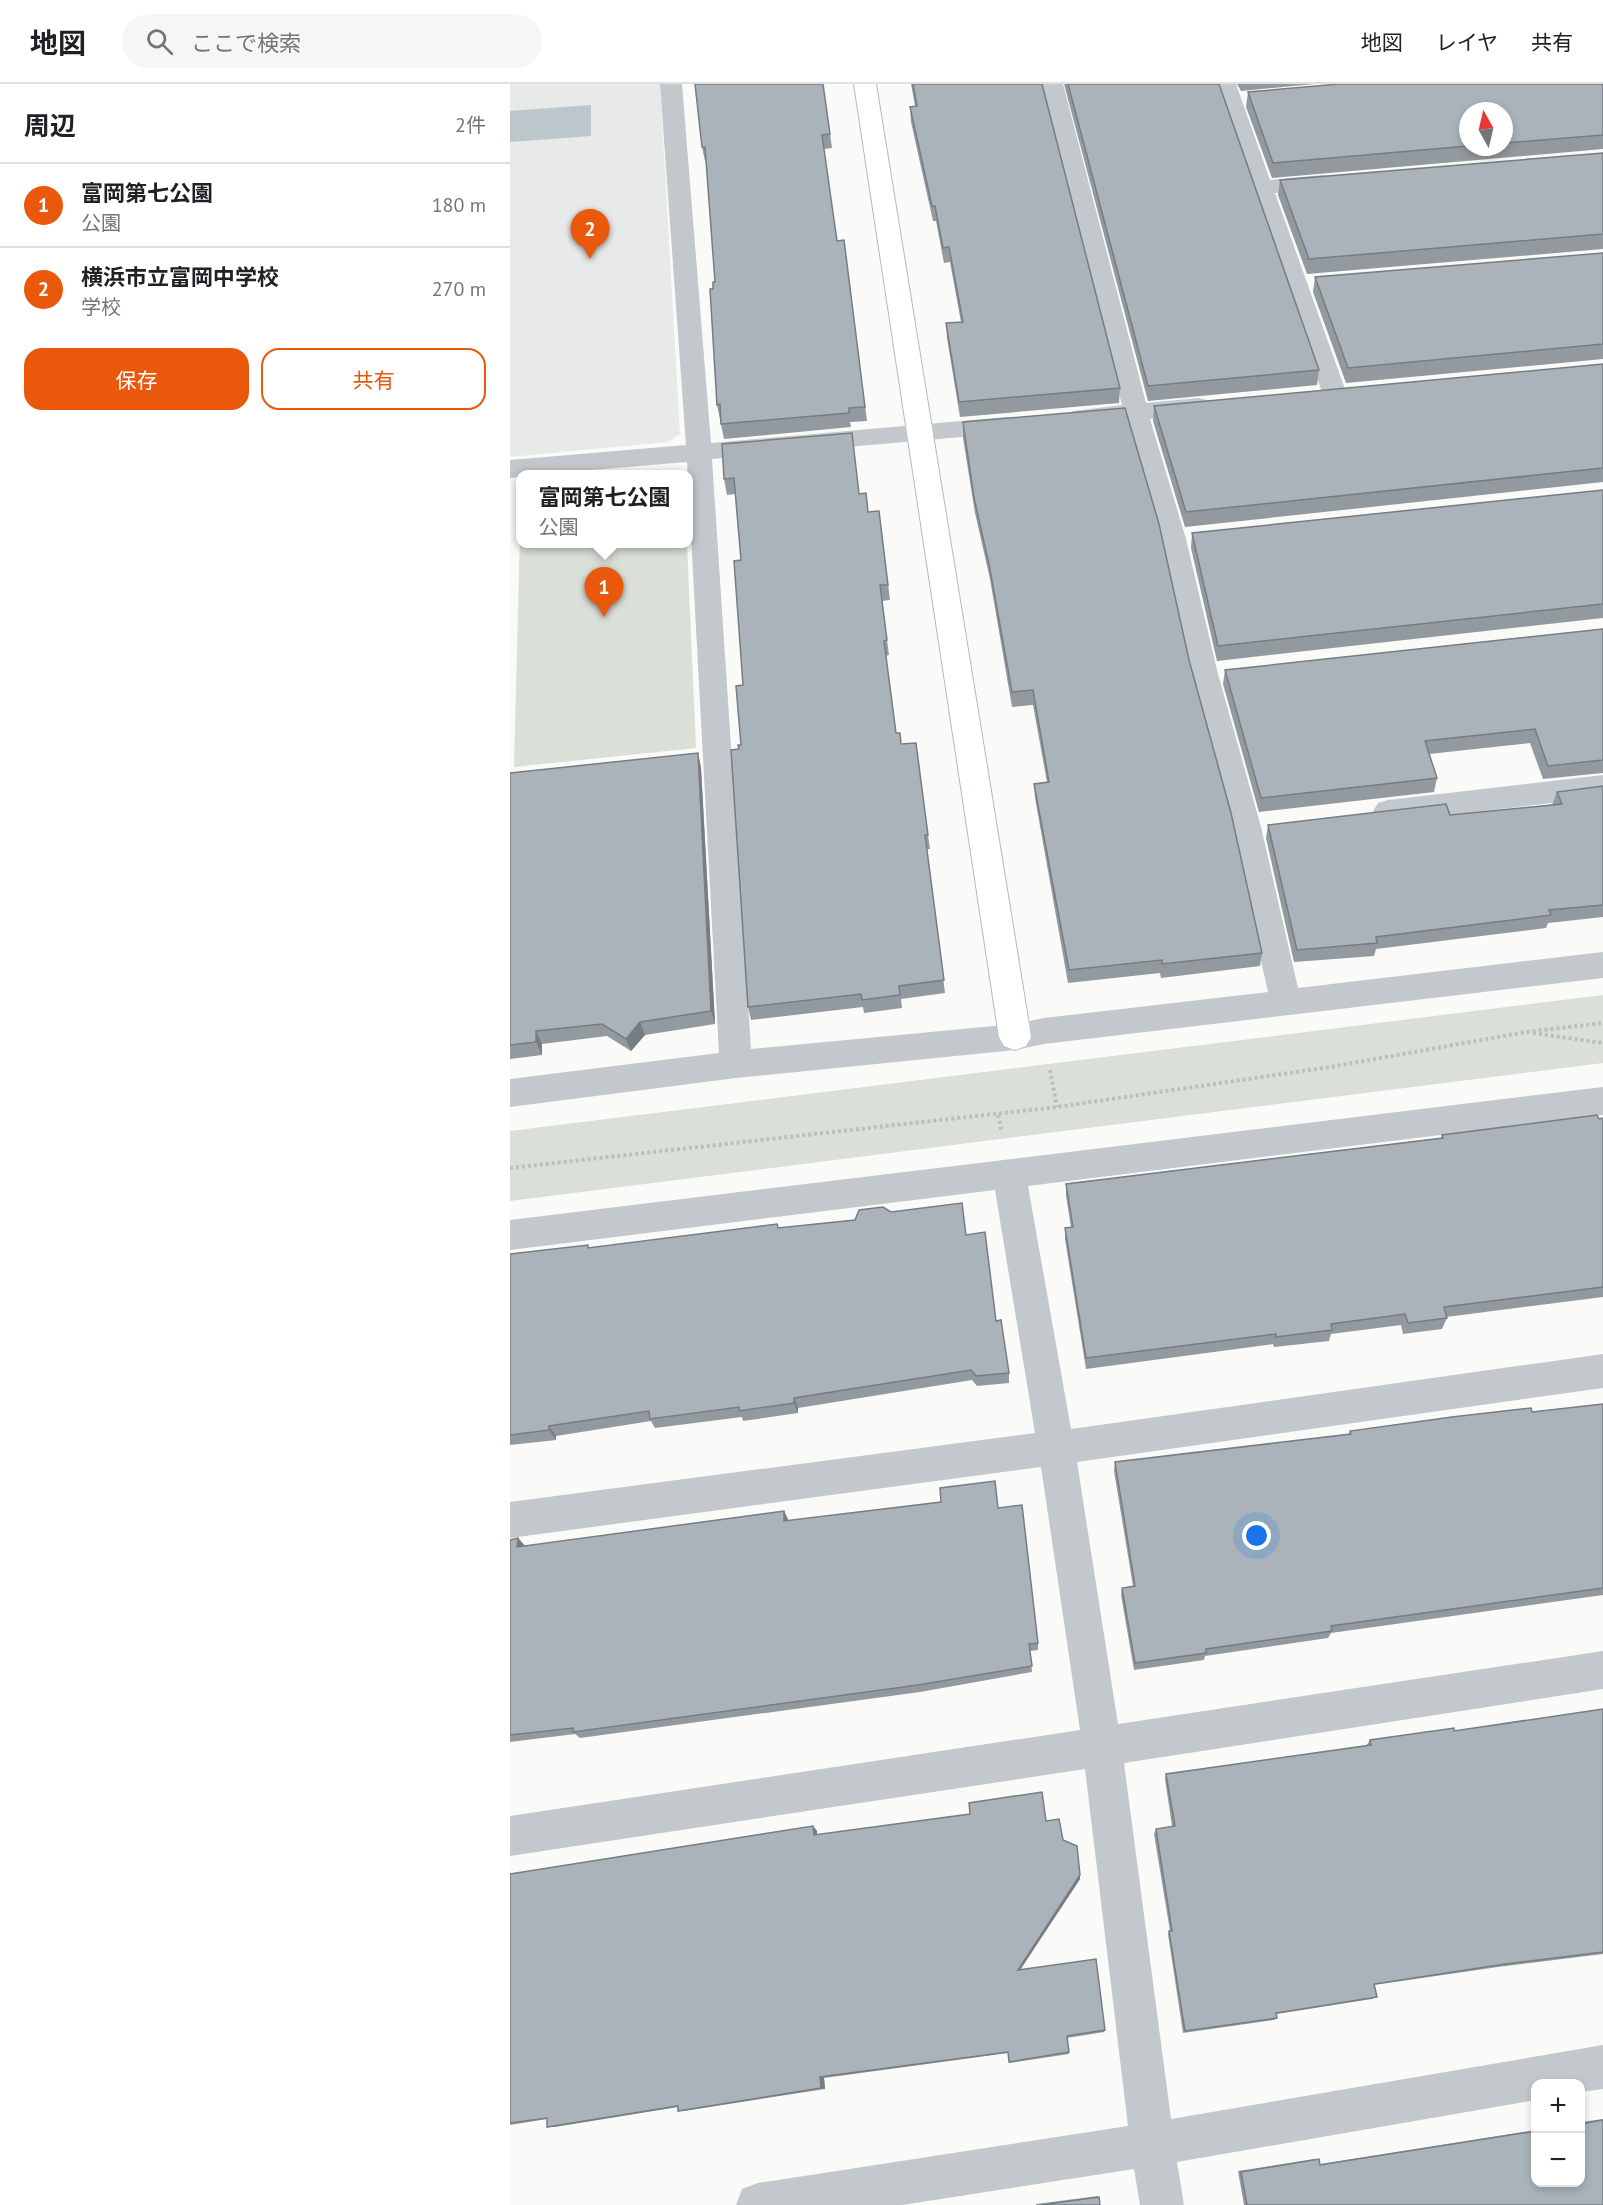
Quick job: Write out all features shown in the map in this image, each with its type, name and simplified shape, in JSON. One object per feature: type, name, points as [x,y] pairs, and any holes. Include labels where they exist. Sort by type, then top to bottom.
[{"type":"street","points":[[671,84],[699,453],[736,1065]]},
{"type":"street","points":[[865,84],[1016,1036]]},
{"type":"street","points":[[1052,84],[1136,412],[1185,538],[1216,672],[1258,826],[1286,1004]]},
{"type":"street","points":[[1228,92],[1254,98]]},
{"type":"street","points":[[1228,92],[1334,392]]},
{"type":"street","points":[[1262,187],[1344,180]]},
{"type":"street","points":[[1296,284],[1320,282]]},
{"type":"street","points":[[510,469],[1218,404]]},
{"type":"street","points":[[1365,814],[1603,786]]},
{"type":"street","points":[[510,1093],[736,1065],[1016,1036],[1044,1030],[1286,1004],[1603,965]]},
{"type":"street","points":[[510,1235],[1603,1101]]},
{"type":"street","points":[[1009,1175],[1056,1448],[1102,1745],[1152,2144],[1162,2205]]},
{"type":"street","points":[[510,1520],[1056,1448],[1603,1371]]},
{"type":"street","points":[[510,1836],[1603,1670]]},
{"type":"street","points":[[758,2205],[1152,2144],[1603,2067]]},
{"type":"path","points":[[510,1168],[1045,1108],[1330,1067],[1526,1032],[1603,1023]]},
{"type":"path","points":[[1526,1032],[1603,1043]]},
{"type":"shaded area","points":[[510,84],[660,84],[680,434],[668,442],[510,457]]},
{"type":"shaded area","points":[[591,105],[591,136],[510,142],[510,111]]},
{"type":"shaded area","points":[[520,548],[687,548],[696,748],[514,767]]},
{"type":"shaded area","points":[[1603,995],[1603,1063],[510,1201],[510,1131]]},
{"type":"building","points":[[695,84],[823,84],[830,134],[822,135],[837,241],[844,240],[865,407],[849,408],[849,413],[721,424],[720,404],[717,405],[710,289],[713,289],[713,282],[715,282],[705,147],[702,147]]},
{"type":"building","points":[[913,84],[1042,84],[1120,388],[959,402],[946,323],[963,322],[949,247],[943,248],[910,107],[917,106]]},
{"type":"building","points":[[1068,84],[1219,84],[1319,370],[1148,386]]},
{"type":"building","points":[[1339,84],[1603,84],[1603,135],[1513,142],[1513,102],[1459,102],[1459,147],[1273,163],[1248,92]]},
{"type":"building","points":[[1603,153],[1603,234],[1309,259],[1280,180]]},
{"type":"building","points":[[1603,253],[1603,344],[1348,368],[1315,277]]},
{"type":"building","points":[[1603,364],[1603,468],[1186,512],[1154,406]]},
{"type":"building","points":[[1125,408],[1159,524],[1189,660],[1231,813],[1262,953],[1162,964],[1162,960],[1069,970],[1034,784],[1049,782],[1033,690],[1012,692],[989,564],[974,498],[963,422]]},
{"type":"building","points":[[852,433],[859,494],[866,493],[868,512],[879,511],[888,585],[880,585],[887,640],[884,641],[896,733],[900,733],[901,744],[916,743],[928,835],[925,835],[944,980],[899,986],[900,995],[862,1000],[861,994],[748,1007],[731,750],[739,749],[738,745],[741,745],[736,686],[743,685],[734,561],[741,560],[734,478],[724,479],[722,444]]},
{"type":"building","points":[[1603,490],[1603,604],[1218,646],[1192,533]]},
{"type":"building","points":[[1603,629],[1603,760],[1548,766],[1535,729],[1425,741],[1437,778],[1261,798],[1225,670]]},
{"type":"building","points":[[698,753],[711,1011],[640,1022],[626,1039],[602,1024],[536,1031],[536,1042],[510,1045],[510,773]]},
{"type":"building","points":[[1603,786],[1603,905],[1549,910],[1551,915],[1376,937],[1377,943],[1297,950],[1268,825],[1446,804],[1450,815],[1562,804],[1557,792]]},
{"type":"building","points":[[1597,1115],[1599,1119],[1603,1118],[1603,1287],[1444,1307],[1447,1318],[1408,1323],[1405,1314],[1331,1324],[1332,1330],[1276,1337],[1276,1334],[1086,1358],[1065,1228],[1073,1227],[1066,1184],[1443,1138],[1442,1135]]},
{"type":"building","points":[[962,1203],[966,1235],[985,1232],[996,1321],[1001,1320],[1009,1373],[976,1376],[971,1370],[794,1398],[794,1403],[739,1411],[739,1407],[650,1419],[649,1411],[549,1426],[549,1430],[510,1435],[510,1254],[588,1245],[588,1248],[777,1224],[778,1228],[855,1220],[859,1210],[883,1207],[891,1212]]},
{"type":"building","points":[[1603,1404],[1603,1588],[1331,1626],[1332,1631],[1206,1649],[1206,1653],[1135,1663],[1122,1588],[1135,1586],[1115,1462],[1351,1434],[1350,1431],[1452,1417],[1531,1408],[1532,1412]]},
{"type":"building","points":[[995,1481],[998,1508],[1022,1505],[1038,1643],[1029,1644],[1032,1666],[918,1685],[573,1732],[573,1728],[510,1735],[510,1540],[518,1538],[517,1547],[784,1511],[784,1521],[941,1502],[940,1488]]},
{"type":"building","points":[[1603,1709],[1603,1952],[1374,1984],[1377,1997],[1276,2013],[1277,2018],[1185,2031],[1156,1829],[1175,1826],[1166,1774],[1371,1745],[1370,1740],[1454,1728],[1454,1731]]},
{"type":"building","points":[[1042,1792],[1046,1821],[1059,1819],[1063,1840],[1077,1846],[1080,1875],[1018,1970],[1096,1959],[1105,2030],[1067,2036],[1069,2052],[1009,2062],[1008,2052],[820,2077],[821,2088],[678,2111],[678,2106],[547,2127],[547,2118],[510,2123],[510,1874],[813,1826],[814,1835],[970,1814],[969,1803]]},
{"type":"building","points":[[1603,2120],[1603,2205],[1247,2205],[1241,2172],[1319,2159],[1320,2165],[1531,2132],[1531,2187],[1585,2187],[1585,2123]]},
{"type":"building","points":[[1099,2197],[1100,2205],[1041,2205]]},
{"type":"place","name":"横浜市立富岡中学校","points":[[590,259]]},
{"type":"place","name":"富岡第七公園","points":[[604,617]]}]
